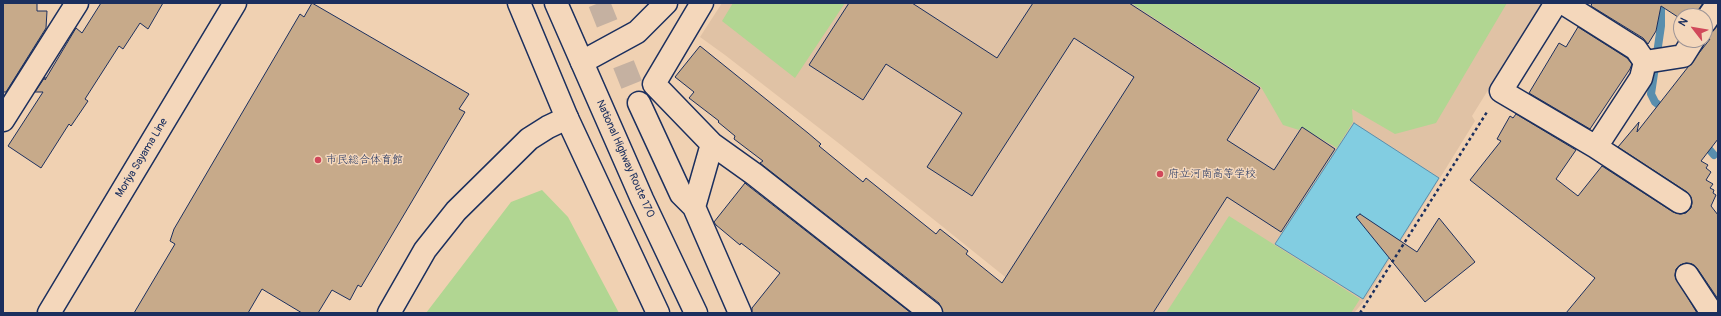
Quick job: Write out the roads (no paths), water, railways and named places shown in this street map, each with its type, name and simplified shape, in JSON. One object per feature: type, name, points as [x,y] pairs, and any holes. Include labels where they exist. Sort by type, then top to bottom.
[{"type":"main road","points":[[3,120],[77,3]]},
{"type":"main road","name":"Moriya Sayama Line","points":[[49,313],[235,3]]},
{"type":"main road","points":[[519,3],[567,118],[658,313]]},
{"type":"main road","name":"National Highway Route 170","points":[[556,3],[642,199],[696,313]]},
{"type":"main road","points":[[582,62],[637,32],[666,3]]},
{"type":"main road","points":[[702,3],[654,84],[712,144],[754,174],[931,313]]},
{"type":"main road","points":[[1556,3],[1501,91],[1596,147],[1680,202]]},
{"type":"main road","points":[[1563,3],[1636,49],[1652,61],[1683,56],[1688,48]]},
{"type":"main road","points":[[1596,147],[1652,61]]},
{"type":"main road","points":[[639,103],[681,194],[694,207],[740,313]]},
{"type":"main road","points":[[389,313],[425,250],[456,211],[529,140],[548,127],[567,118]]},
{"type":"main road","points":[[694,207],[712,144]]},
{"type":"main road","points":[[1687,275],[1712,313]]},
{"type":"water","points":[[1354,123],[1439,178],[1363,299],[1275,244]]},
{"type":"waterway","points":[[1661,3],[1661,26],[1651,94],[1655,102],[1666,111]]},
{"type":"waterway","points":[[1703,142],[1714,155]]},
{"type":"tunnel","points":[[599,3],[639,103]]},
{"type":"place","name":"市民総合体育館","points":[[318,160]]},
{"type":"place","name":"府立河南高等学校","points":[[1160,174]]}]
